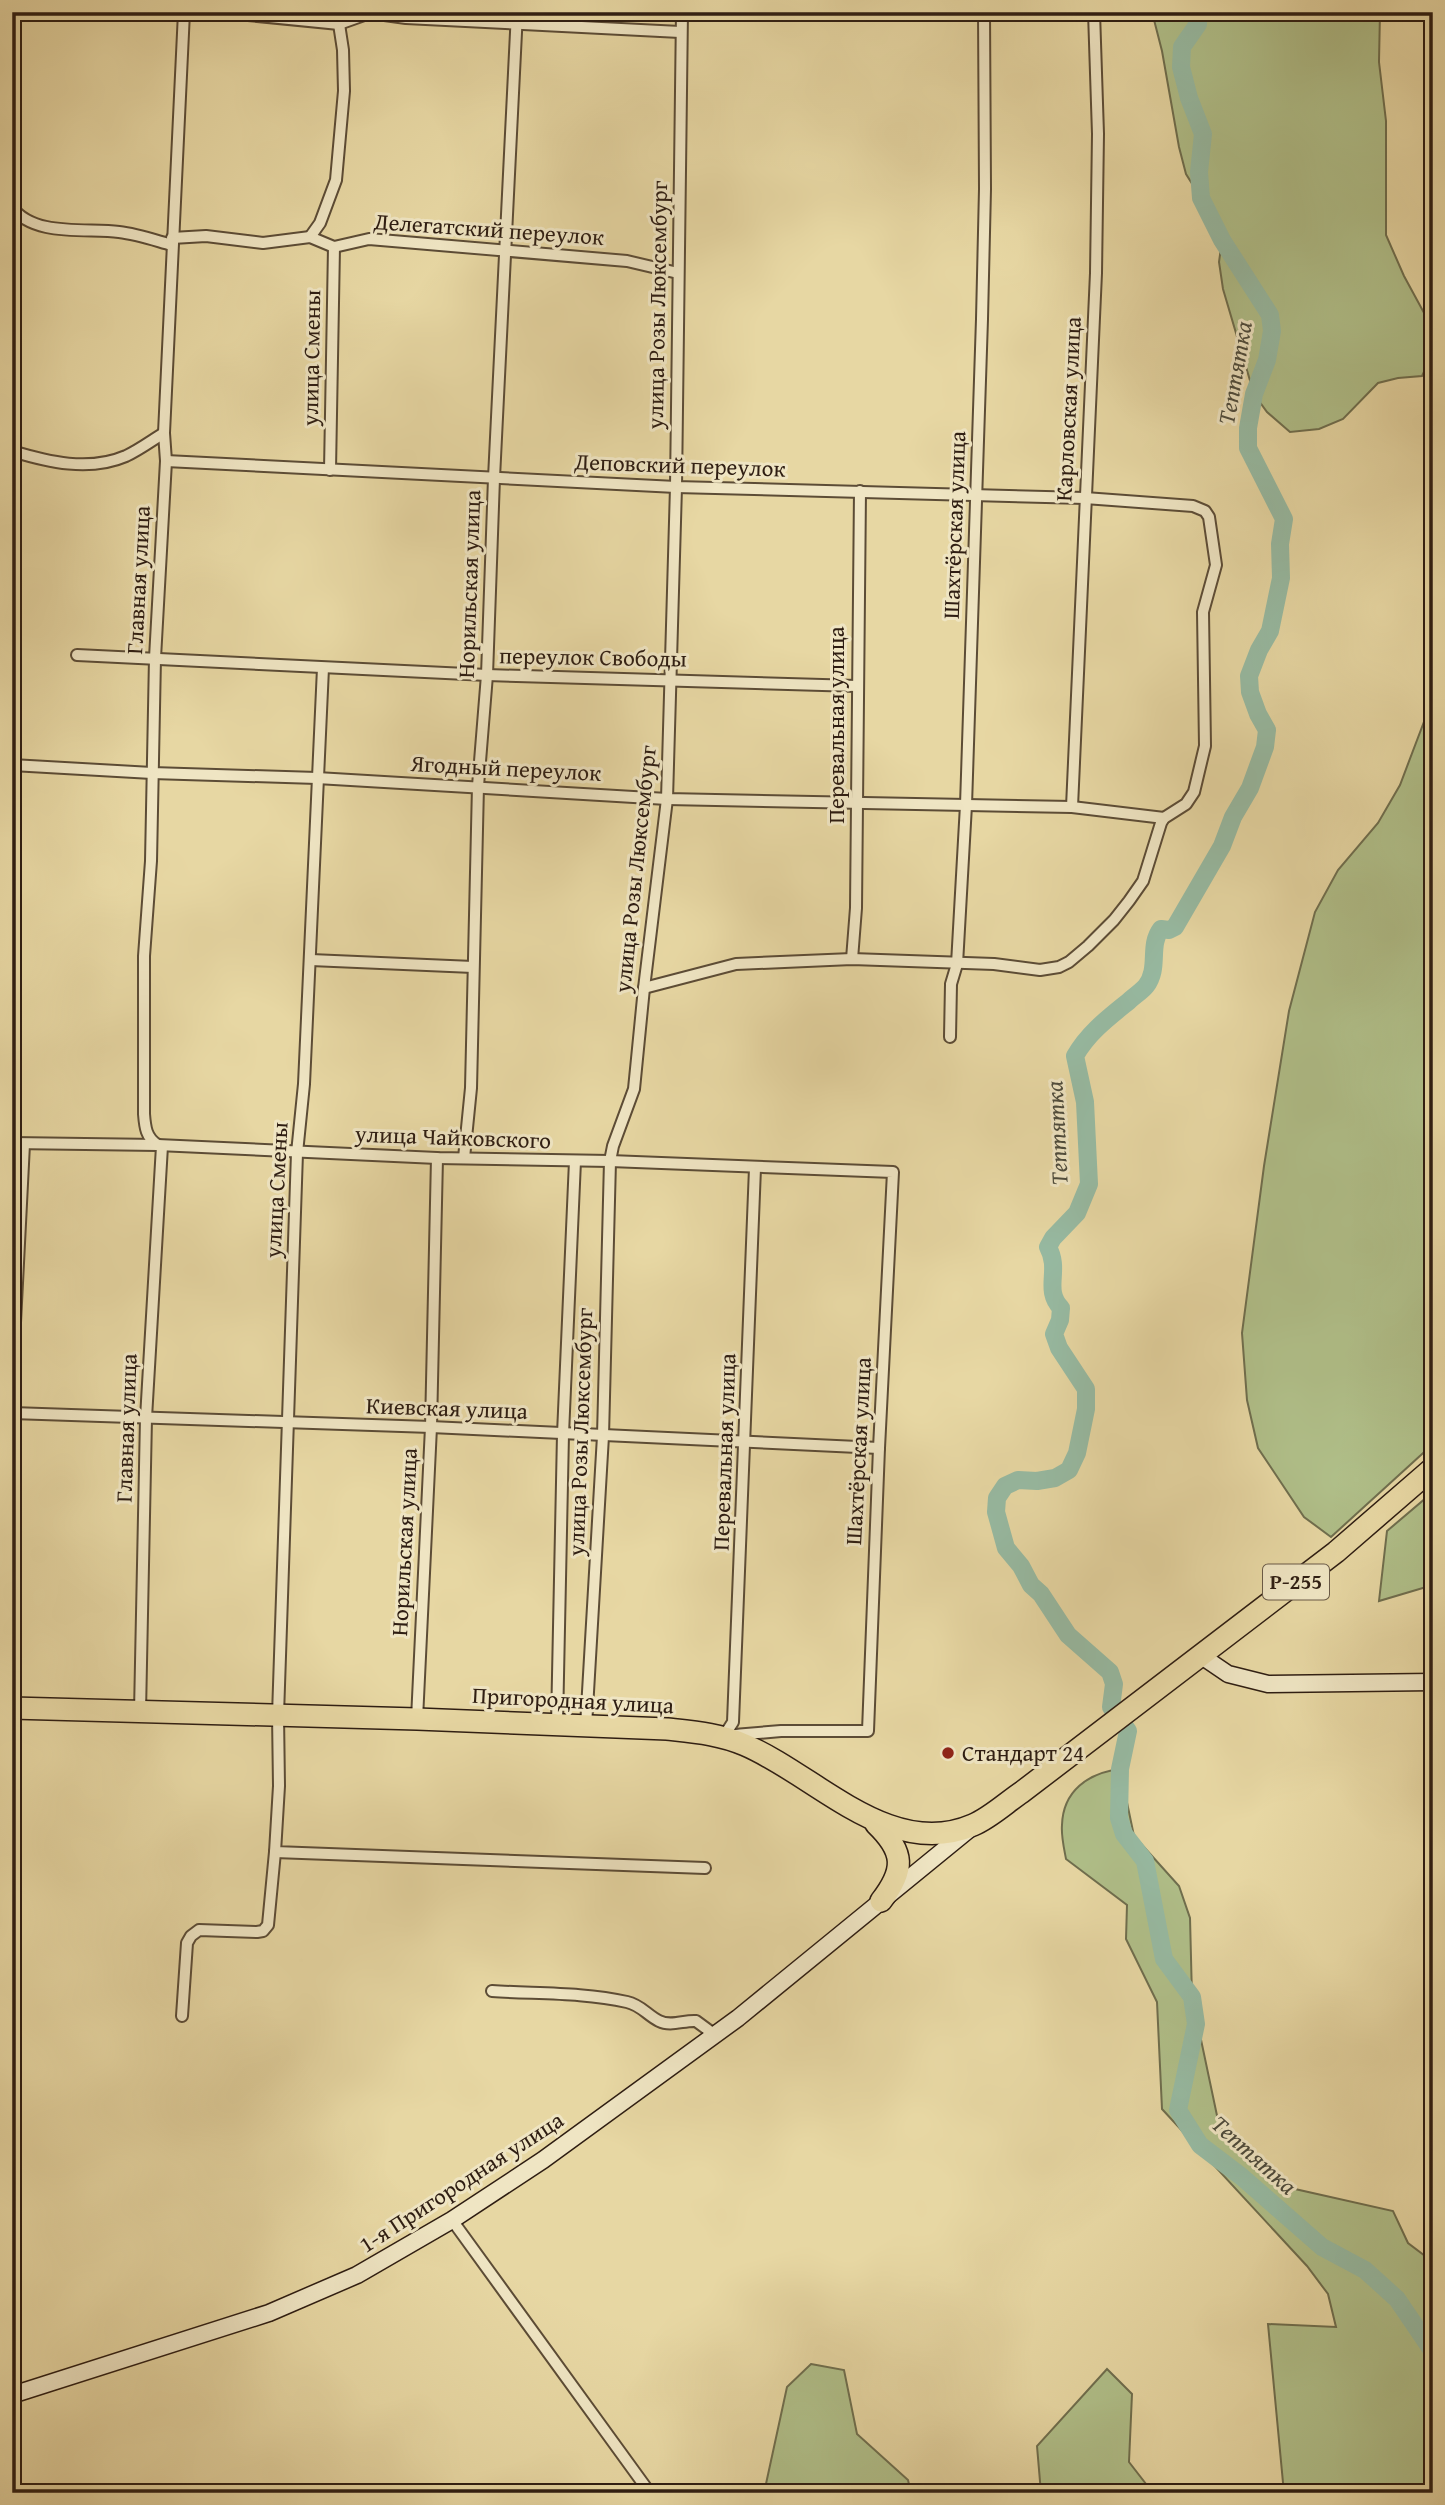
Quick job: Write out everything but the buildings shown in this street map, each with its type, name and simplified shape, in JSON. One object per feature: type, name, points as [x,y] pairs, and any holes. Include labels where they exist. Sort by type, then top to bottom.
[{"type":"highway","name":"Р-255","points":[[1200,1655],[1336,1552],[1433,1468]]},
{"type":"highway","name":"Пригородная улица","points":[[12,1708],[557,1724],[667,1729],[724,1736],[771,1757],[869,1818],[899,1830],[925,1835],[974,1825],[1022,1792],[1200,1655]]},
{"type":"highway","points":[[869,1818],[890,1837],[897,1853],[899,1871],[881,1901]]},
{"type":"street","points":[[12,36],[14,12]]},
{"type":"street","points":[[144,12],[248,15],[339,24],[370,13],[406,18],[517,17],[680,32]]},
{"type":"street","name":"улица Розы Люксембург","points":[[586,1726],[603,1436],[610,1161],[634,1089],[667,799],[676,487],[682,12]]},
{"type":"street","name":"Шахтёрская улица","points":[[950,1037],[951,984],[957,964],[967,805],[985,189],[984,12]]},
{"type":"street","name":"Карловская улица","points":[[1072,807],[1096,273],[1098,134],[1094,12]]},
{"type":"street","name":"Главная улица","points":[[140,1712],[146,1418],[160,1146],[152,1141],[145,1128],[145,956],[155,658],[166,461],[164,433],[184,13]]},
{"type":"street","name":"Норильская улица","points":[[464,1158],[471,1087],[478,786],[488,675],[494,478],[517,17]]},
{"type":"street","points":[[310,237],[320,223],[336,180],[344,92],[339,24]]},
{"type":"street","points":[[12,208],[35,225],[117,232],[172,242],[205,236],[263,243],[310,237],[334,247]]},
{"type":"street","name":"Делегатский переулок","points":[[334,247],[369,239],[627,261],[678,273]]},
{"type":"street","name":"улица Смены","points":[[330,470],[334,247]]},
{"type":"street","points":[[12,451],[60,463],[92,463],[126,456],[164,433]]},
{"type":"street","name":"Деповский переулок","points":[[166,461],[676,487],[1085,498],[1193,506],[1205,511],[1209,517],[1216,565],[1203,612],[1205,746],[1194,792],[1185,804],[1164,818]]},
{"type":"street","name":"Перевальная улица","points":[[852,959],[856,925],[860,491]]},
{"type":"street","name":"переулок Свободы","points":[[77,655],[488,675],[857,686]]},
{"type":"street","name":"улица Смены","points":[[278,1715],[297,1153],[311,960],[323,668]]},
{"type":"street","name":"Ягодный переулок","points":[[12,765],[478,786],[667,799],[1072,807],[1164,818]]},
{"type":"street","points":[[644,988],[736,964],[852,959],[1007,965],[1040,971],[1050,970],[1069,962],[1114,920],[1143,880],[1164,818]]},
{"type":"street","points":[[311,960],[473,967]]},
{"type":"street","points":[[12,1382],[18,1143]]},
{"type":"street","name":"улица Чайковского","points":[[18,1143],[893,1172]]},
{"type":"street","name":"Норильская улица","points":[[417,1719],[431,1427],[437,1158]]},
{"type":"street","points":[[557,1724],[563,1434],[575,1161]]},
{"type":"street","name":"Перевальная улица","points":[[724,1736],[733,1722],[755,1168]]},
{"type":"street","name":"Шахтёрская улица","points":[[724,1736],[781,1731],[868,1731],[893,1172]]},
{"type":"street","name":"Киевская улица","points":[[12,1413],[431,1427],[879,1448]]},
{"type":"street","points":[[1200,1655],[1228,1674],[1268,1684],[1433,1682]]},
{"type":"street","points":[[182,2016],[187,1944],[191,1936],[199,1930],[263,1931],[268,1925],[279,1786],[278,1715]]},
{"type":"street","name":"1-я Пригородная улица","points":[[12,2395],[269,2312],[358,2275],[452,2220],[542,2160],[715,2035],[974,1825]]},
{"type":"street","points":[[275,1852],[705,1868]]},
{"type":"street","points":[[492,1992],[589,1996],[627,2001],[641,2007],[659,2021],[675,2024],[696,2021],[715,2035]]},
{"type":"street","points":[[452,2220],[650,2493]]},
{"type":"green space","points":[[1152,12],[1380,12],[1379,62],[1386,121],[1386,235],[1429,322],[1433,353],[1422,376],[1378,383],[1343,419],[1319,429],[1290,432],[1267,412],[1254,394],[1223,289],[1219,262],[1222,240],[1208,220],[1201,198],[1186,174]]},
{"type":"green space","points":[[1433,698],[1433,1444],[1331,1537],[1304,1517],[1258,1448],[1247,1400],[1242,1333],[1264,1166],[1289,1011],[1315,912],[1338,870],[1378,823],[1400,785]]},
{"type":"green space","points":[[1433,1492],[1433,1585],[1379,1601],[1387,1531]]},
{"type":"green space","points":[[1120,1769],[1134,1836],[1179,1886],[1190,1918],[1192,1997],[1219,2125],[1239,2152],[1295,2189],[1393,2211],[1408,2243],[1433,2262],[1433,2384],[1428,2384],[1425,2399],[1433,2406],[1433,2493],[1284,2493],[1268,2324],[1336,2327],[1328,2294],[1307,2266],[1162,2109],[1157,2002],[1126,1939],[1127,1905],[1066,1859],[1062,1838],[1063,1813],[1072,1793],[1098,1775]]},
{"type":"green space","points":[[811,2364],[844,2370],[857,2434],[908,2480],[911,2493],[764,2493],[787,2387]]},
{"type":"green space","points":[[1107,2369],[1132,2394],[1129,2462],[1153,2493],[1041,2493],[1037,2446]]},
{"type":"waterway","name":"Тептятка","points":[[1198,12],[1198,24],[1182,47],[1181,67],[1203,134],[1199,172],[1201,198],[1222,240],[1270,315],[1272,331],[1267,360],[1254,394],[1248,428],[1248,448],[1284,519],[1280,544],[1281,578],[1270,631],[1249,676],[1250,692],[1267,730],[1265,747],[1250,788],[1233,817],[1222,846],[1175,927],[1169,930],[1161,929],[1157,936],[1152,972],[1146,986],[1099,1026],[1075,1056],[1085,1102],[1089,1184],[1077,1213],[1048,1247],[1053,1264],[1053,1294],[1061,1308],[1060,1320],[1054,1334],[1059,1348],[1086,1389],[1086,1409],[1077,1453],[1069,1470],[1055,1478],[1018,1480],[1005,1486],[997,1498],[996,1512],[1006,1548],[1021,1566],[1031,1585],[1041,1594],[1068,1635],[1110,1672],[1114,1684],[1111,1707],[1128,1731],[1120,1769],[1119,1818],[1124,1834],[1145,1861],[1164,1959],[1192,1997],[1196,2024],[1178,2110],[1200,2145],[1242,2177],[1322,2247],[1365,2270],[1397,2299],[1433,2352]]},
{"type":"place","name":"Стандарт 24","points":[[948,1753]]}]
